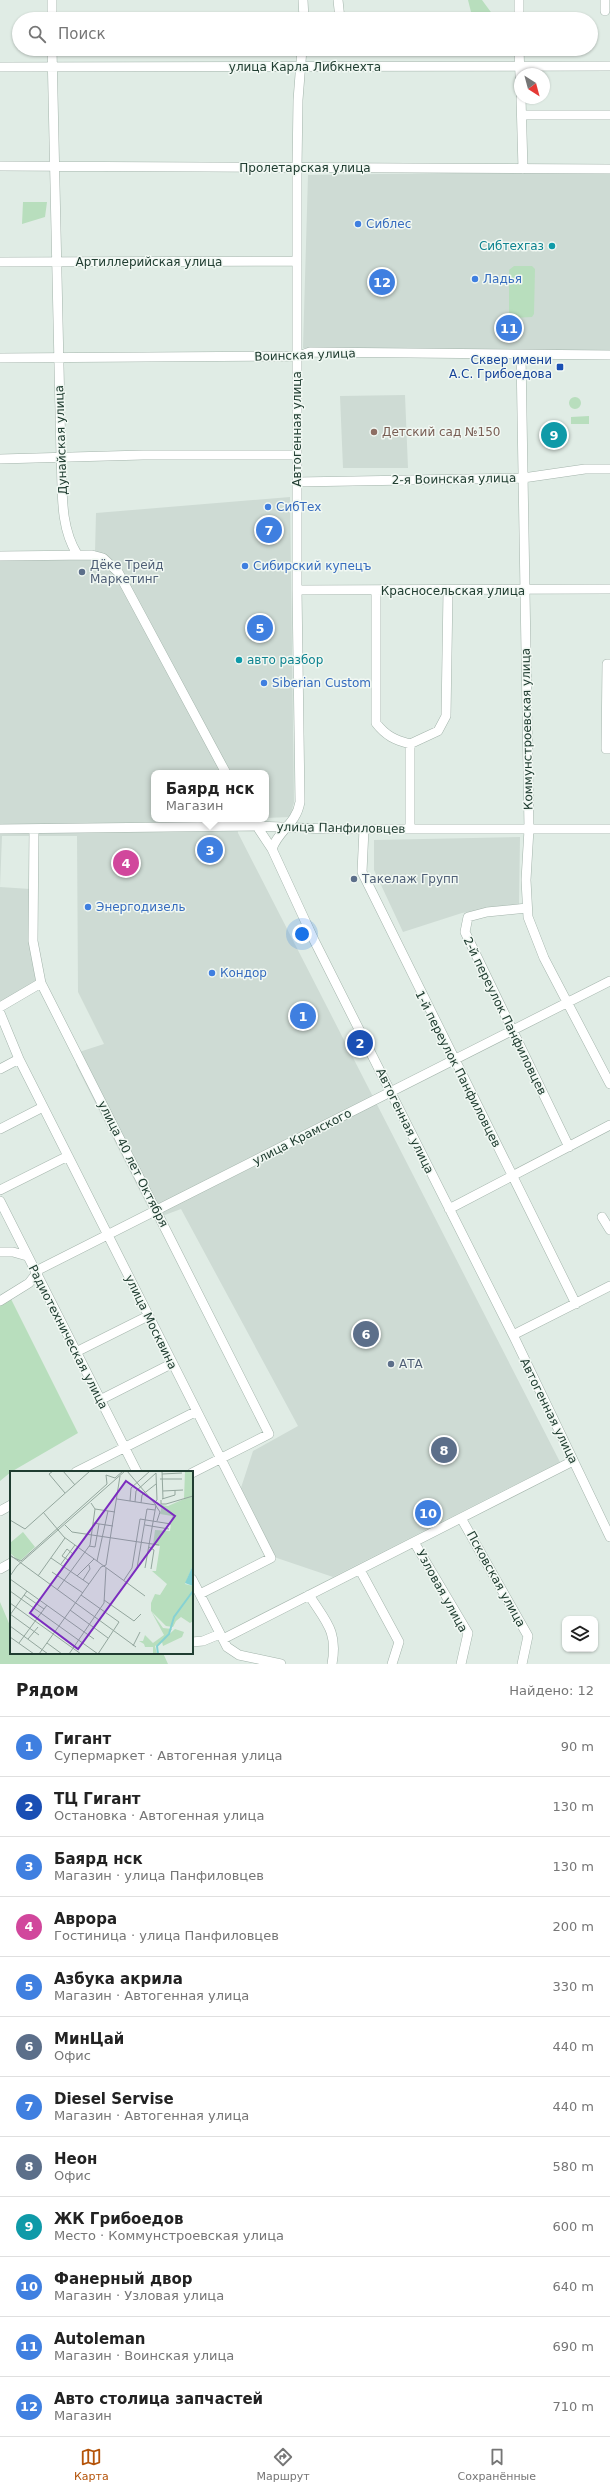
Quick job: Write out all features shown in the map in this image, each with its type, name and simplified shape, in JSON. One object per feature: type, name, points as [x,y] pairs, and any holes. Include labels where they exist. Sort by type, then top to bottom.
[{"type":"street","points":[[52,0],[52,12]]},
{"type":"street","points":[[303,0],[304,12]]},
{"type":"street","points":[[338,0],[339,12]]},
{"type":"street","points":[[518,0],[519,12]]},
{"type":"street","points":[[605,0],[605,12]]},
{"type":"street","name":"Дунайская улица","points":[[52,56],[55,262],[64,522],[69,541],[77,554]]},
{"type":"street","name":"Автогенная улица","points":[[301,56],[297,168],[297,590],[300,802],[295,819],[278,837],[272,849],[314,940],[392,1092],[513,1335],[610,1537]]},
{"type":"street","points":[[519,56],[520,68]]},
{"type":"street","name":"улица Карла Либкнехта","points":[[550,70],[610,66]]},
{"type":"street","name":"улица Карла Либкнехта","points":[[0,67],[300,67],[514,72]]},
{"type":"street","points":[[521,104],[523,169]]},
{"type":"street","points":[[522,115],[610,115]]},
{"type":"street","name":"Пролетарская улица","points":[[0,166],[54,165],[297,168],[610,169]]},
{"type":"street","name":"Артиллерийская улица","points":[[0,262],[297,261]]},
{"type":"street","name":"Воинская улица","points":[[0,358],[298,356],[310,352],[610,355]]},
{"type":"street","name":"Коммунстроевская улица","points":[[522,355],[529,829],[526,880],[528,917],[544,958],[610,1084]]},
{"type":"street","points":[[0,458],[61,456],[297,455]]},
{"type":"street","name":"2-я Воинская улица","points":[[297,482],[523,478],[585,469],[610,469]]},
{"type":"street","points":[[0,556],[61,556],[77,554],[103,558],[118,572],[224,770]]},
{"type":"street","name":"Красносельская улица","points":[[297,590],[376,591],[610,589]]},
{"type":"street","points":[[376,591],[376,723],[394,740],[410,744],[438,730],[446,716],[448,590]]},
{"type":"street","points":[[610,664],[607,664],[606,748],[610,748]]},
{"type":"street","points":[[410,744],[410,829]]},
{"type":"street","points":[[254,822],[272,849]]},
{"type":"street","name":"улица Панфиловцев","points":[[0,829],[254,822],[288,826],[364,829],[610,829]]},
{"type":"street","name":"улица 40 лет Октября","points":[[34,829],[33,941],[41,983],[269,1434],[220,1459]]},
{"type":"street","name":"1-й переулок Панфиловцев","points":[[364,829],[362,872],[454,1062],[576,1304]]},
{"type":"street","name":"2-й переулок Панфиловцев","points":[[527,908],[487,912],[468,917],[464,925],[465,932],[512,1032],[569,1147]]},
{"type":"street","name":"улица Крамского","points":[[0,1300],[29,1284],[40,1269],[454,1062],[610,981]]},
{"type":"street","points":[[0,1007],[41,983]]},
{"type":"street","name":"улица Москвина","points":[[0,1012],[19,1060],[109,1235],[195,1412],[271,1558],[200,1594]]},
{"type":"street","points":[[0,1069],[19,1060]]},
{"type":"street","points":[[0,1129],[43,1107]]},
{"type":"street","points":[[449,1209],[610,1125]]},
{"type":"street","points":[[0,1190],[68,1156]]},
{"type":"street","name":"Радиотехническая улица","points":[[0,1201],[136,1471]]},
{"type":"street","points":[[602,1216],[610,1230]]},
{"type":"street","points":[[0,1252],[13,1252],[27,1256]]},
{"type":"street","points":[[513,1335],[610,1286]]},
{"type":"street","points":[[76,1352],[148,1316]]},
{"type":"street","points":[[100,1400],[171,1364]]},
{"type":"street","points":[[78,1471],[195,1412]]},
{"type":"street","points":[[193,1472],[220,1459]]},
{"type":"street","points":[[193,1642],[222,1637],[360,1570],[573,1461]]},
{"type":"street","points":[[0,1511],[10,1506]]},
{"type":"street","name":"Псковская улица","points":[[462,1518],[528,1636],[522,1664]]},
{"type":"street","name":"Узловая улица","points":[[414,1542],[468,1633],[461,1664]]},
{"type":"street","points":[[0,1569],[10,1564]]},
{"type":"street","points":[[360,1570],[398,1642],[392,1664]]},
{"type":"street","points":[[193,1581],[227,1647],[248,1660],[281,1664]]},
{"type":"street","points":[[309,1595],[333,1634],[335,1647],[332,1664]]},
{"type":"shaded area","points":[[610,171],[610,351],[303,348],[308,175]]},
{"type":"shaded area","name":"Детский сад №150","points":[[405,395],[408,468],[343,468],[340,396]]},
{"type":"shaded area","points":[[290,497],[294,802],[290,817],[269,818],[269,770],[151,770],[151,822],[238,822],[237,823],[238,833],[560,1462],[333,1577],[271,1556],[238,1497],[253,1451],[298,1426],[181,1209],[154,1219],[76,1065],[76,1053],[104,1044],[78,992],[77,836],[2,836],[0,887],[0,552],[95,552],[96,513]]},
{"type":"shaded area","points":[[520,837],[519,904],[462,913],[403,932],[374,870],[374,840]]},
{"type":"shaded area","points":[[0,887],[30,889],[39,982],[0,1002]]},
{"type":"green space","points":[[468,0],[482,0],[491,12],[471,12]]},
{"type":"green space","points":[[23,202],[47,202],[45,217],[22,224]]},
{"type":"green space","points":[[514,266],[532,266],[535,269],[534,314],[532,317],[513,318],[509,313],[509,270]]},
{"type":"green space","points":[[575,397],[579,399],[581,403],[579,407],[575,409],[571,407],[569,403],[571,399]]},
{"type":"green space","points":[[589,416],[589,424],[571,424],[571,417]]},
{"type":"green space","points":[[9,1295],[78,1433],[13,1471],[10,1471],[10,1473],[0,1481],[0,1300]]},
{"type":"green space","points":[[0,1602],[10,1626],[10,1654],[163,1654],[168,1664],[0,1664]]},
{"type":"place","name":"Сиблес","points":[[358,224]]},
{"type":"place","name":"Сибтехгаз","points":[[552,246]]},
{"type":"place","name":"Ладья","points":[[475,279]]},
{"type":"place","name":"Авто столица запчастей","points":[[382,282]]},
{"type":"place","name":"Autoleman","points":[[509,328]]},
{"type":"place","name":"Сквер имени А.С. Грибоедова","points":[[560,367]]},
{"type":"place","name":"Детский сад №150","points":[[374,432]]},
{"type":"place","name":"ЖК Грибоедов","points":[[554,435]]},
{"type":"place","name":"СибТех","points":[[268,507]]},
{"type":"place","name":"Diesel Servise","points":[[269,530]]},
{"type":"place","name":"Сибирский купецъ","points":[[245,566]]},
{"type":"place","name":"Дёке Трейд Маркетинг","points":[[82,572]]},
{"type":"place","name":"Азбука акрила","points":[[260,628]]},
{"type":"place","name":"авто разбор","points":[[239,660]]},
{"type":"place","name":"Siberian Custom","points":[[264,683]]},
{"type":"place","name":"Баярд нск","points":[[210,850]]},
{"type":"place","name":"Аврора","points":[[126,863]]},
{"type":"place","name":"Такелаж Групп","points":[[354,879]]},
{"type":"place","name":"Энергодизель","points":[[88,907]]},
{"type":"place","name":"Кондор","points":[[212,973]]},
{"type":"place","name":"Гигант","points":[[303,1016]]},
{"type":"place","name":"ТЦ Гигант","points":[[360,1043]]},
{"type":"place","name":"МинЦай","points":[[366,1334]]},
{"type":"place","name":"АТА","points":[[391,1364]]},
{"type":"place","name":"Неон","points":[[444,1450]]},
{"type":"place","name":"Фанерный двор","points":[[428,1513]]}]
